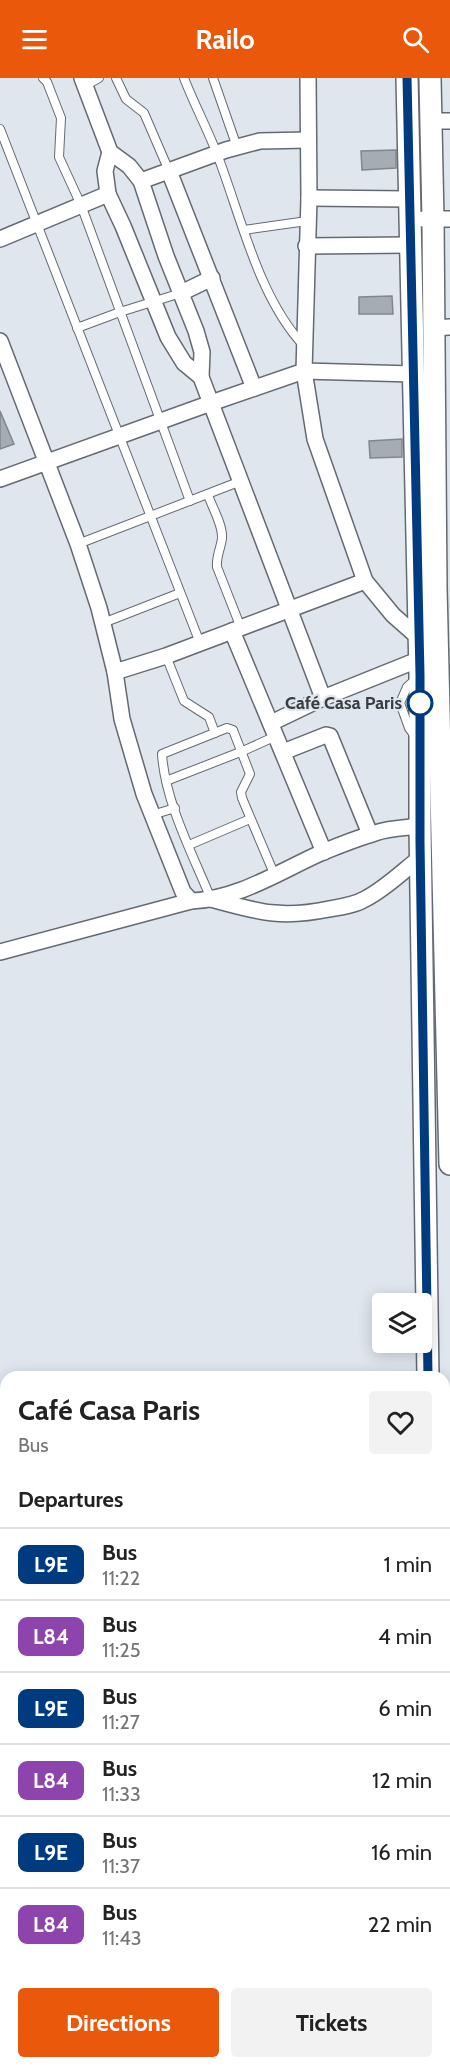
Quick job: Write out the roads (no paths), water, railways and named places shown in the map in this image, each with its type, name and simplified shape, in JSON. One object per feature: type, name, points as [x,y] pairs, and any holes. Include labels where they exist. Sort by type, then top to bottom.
[{"type":"main road","points":[[407,78],[420,657],[420,826],[428,1371]]},
{"type":"main road","points":[[430,78],[440,121],[442,219],[443,585],[450,1164]]},
{"type":"main road","points":[[421,857],[446,854]]},
{"type":"street","points":[[273,729],[323,698],[420,657],[393,615],[365,581],[315,439],[304,371],[309,198],[308,78]]},
{"type":"street","points":[[83,82],[110,152],[129,166],[141,181],[202,352],[201,377],[323,698]]},
{"type":"street","points":[[141,181],[260,141],[308,140]]},
{"type":"street","points":[[110,152],[105,171],[108,194],[168,337],[184,363],[201,377]]},
{"type":"street","points":[[169,171],[254,388]]},
{"type":"street","points":[[0,239],[108,194]]},
{"type":"street","points":[[309,198],[409,209],[442,219]]},
{"type":"street","points":[[306,246],[410,245]]},
{"type":"street","points":[[181,294],[212,278]]},
{"type":"street","points":[[0,341],[78,544],[103,624],[115,672],[122,719],[152,816],[183,892],[191,902]]},
{"type":"street","points":[[0,479],[304,371],[412,374]]},
{"type":"street","points":[[115,672],[166,656],[365,581]]},
{"type":"street","points":[[236,629],[273,729],[324,852]]},
{"type":"street","points":[[283,752],[326,735],[330,736],[370,834]]},
{"type":"street","points":[[0,952],[234,893],[370,834],[420,826]]},
{"type":"street","points":[[211,899],[277,915],[303,914],[340,907],[364,900],[421,857]]},
{"type":"lane","points":[[43,78],[47,82],[61,118],[59,157],[81,205],[190,501]]},
{"type":"lane","points":[[83,82],[99,78]]},
{"type":"lane","points":[[116,78],[126,99],[144,113],[169,171]]},
{"type":"lane","points":[[184,78],[217,154],[244,230],[281,317],[305,346]]},
{"type":"lane","points":[[213,78],[237,147]]},
{"type":"lane","points":[[0,129],[200,643]]},
{"type":"lane","points":[[244,230],[308,221]]},
{"type":"lane","points":[[78,328],[153,301],[181,294]]},
{"type":"lane","points":[[78,544],[241,481]]},
{"type":"lane","points":[[208,495],[222,531],[216,559],[217,567],[236,629]]},
{"type":"lane","points":[[103,624],[180,593]]},
{"type":"lane","points":[[166,656],[184,701],[209,717],[215,733]]},
{"type":"lane","points":[[211,899],[175,808],[166,781],[162,754],[231,727],[250,774],[241,792],[242,798],[275,876]]},
{"type":"lane","points":[[166,781],[243,752],[273,729]]},
{"type":"lane","points":[[152,816],[175,808]]},
{"type":"lane","points":[[189,845],[250,819]]},
{"type":"place","name":"Café Casa Paris","points":[[420,703]]}]
